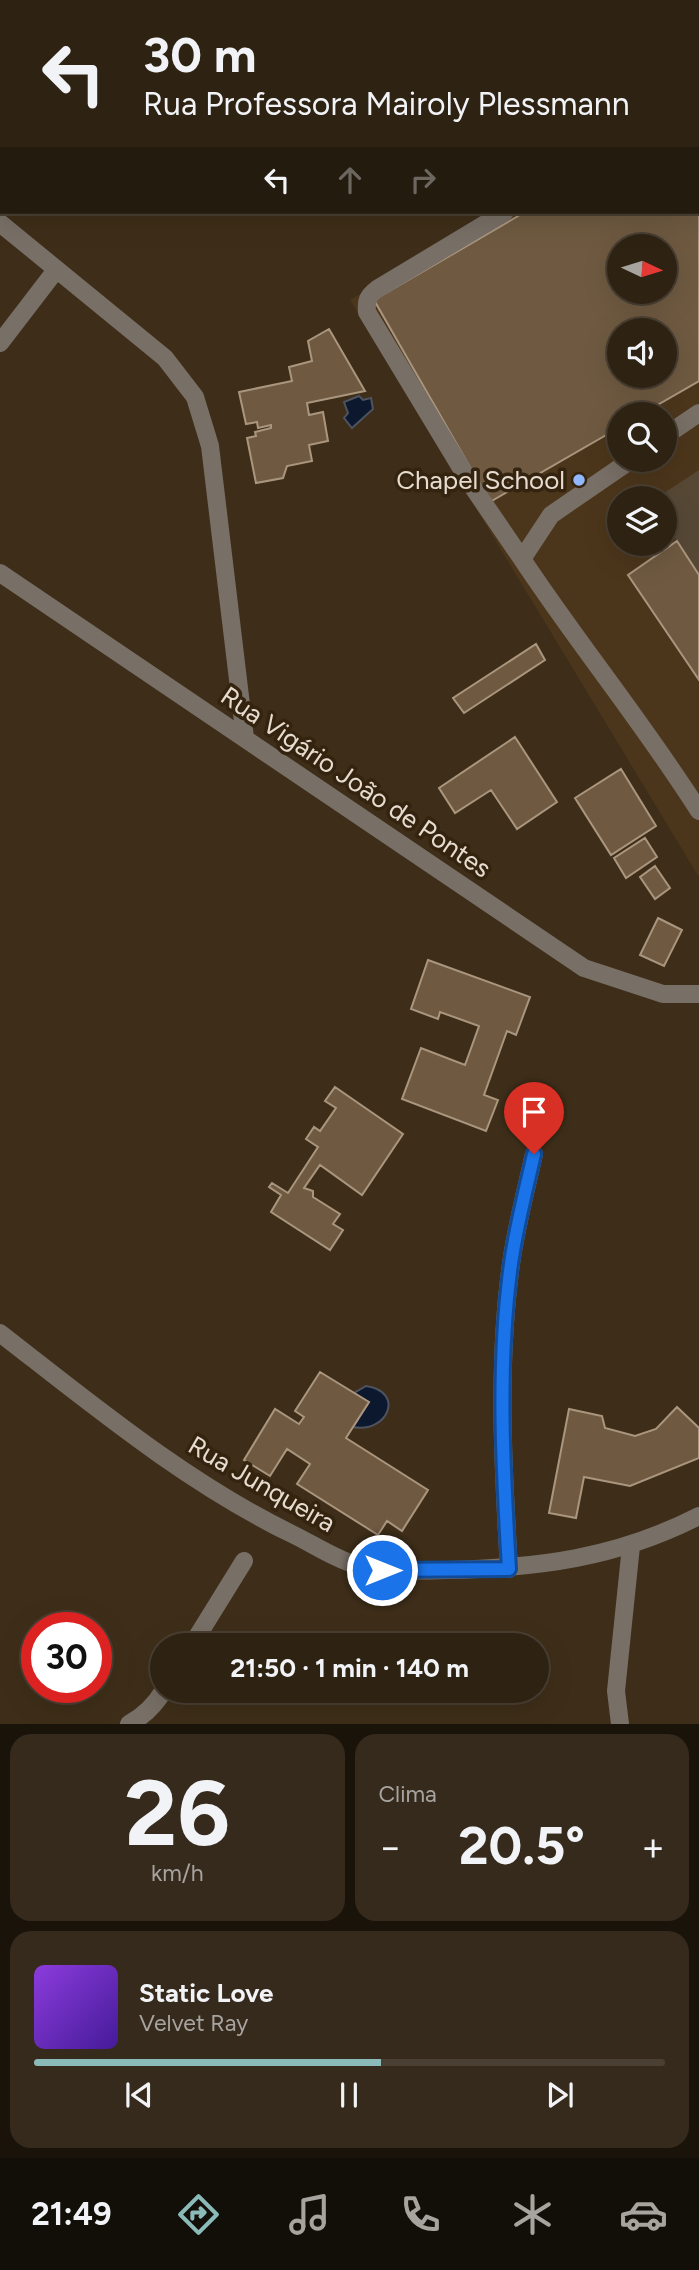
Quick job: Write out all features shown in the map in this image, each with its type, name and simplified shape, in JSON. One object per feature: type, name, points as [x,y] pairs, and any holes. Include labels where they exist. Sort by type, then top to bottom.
[{"type":"street","points":[[502,214],[377,289],[368,296],[368,312],[472,486],[557,611],[663,754],[699,811]]},
{"type":"street","points":[[0,223],[165,358],[195,397],[210,446],[245,738]]},
{"type":"street","points":[[0,343],[56,270]]},
{"type":"street","points":[[677,428],[699,413]]},
{"type":"street","points":[[522,558],[551,516],[614,472]]},
{"type":"street","name":"Rua Vigário João de Pontes","points":[[0,573],[584,968],[663,993],[699,994]]},
{"type":"street","points":[[509,1569],[502,1453],[503,1352],[511,1263],[534,1154]]},
{"type":"street","name":"Rua Junqueira","points":[[0,1333],[165,1459],[267,1522],[350,1563],[382,1570],[509,1569],[587,1557],[631,1546],[699,1516]]},
{"type":"street","points":[[620,1724],[616,1691],[631,1546]]},
{"type":"street","points":[[199,1633],[244,1561]]},
{"type":"street","points":[[130,1724],[156,1703]]},
{"type":"shaded area","name":"Chapel School","points":[[494,214],[699,214],[699,877],[350,300]]},
{"type":"shaded area","points":[[699,470],[699,575],[677,541],[677,486],[675,486]]},
{"type":"water","points":[[359,396],[363,400],[371,398],[373,409],[352,428],[344,418],[348,413],[344,402]]},
{"type":"water","points":[[366,1386],[386,1396],[387,1411],[383,1419],[375,1424],[353,1427],[369,1402],[354,1393]]},
{"type":"building","points":[[522,214],[699,214],[699,381],[663,402],[607,402],[607,434],[490,502],[374,300]]},
{"type":"building","points":[[329,329],[365,391],[307,403],[309,415],[323,412],[328,441],[309,445],[312,461],[287,466],[283,478],[256,483],[247,438],[256,436],[255,432],[271,428],[271,425],[258,428],[257,422],[246,424],[239,392],[292,381],[289,367],[312,361],[308,341]]},
{"type":"building","points":[[677,541],[699,575],[699,680],[628,575],[655,556],[677,556]]},
{"type":"building","points":[[536,644],[545,660],[464,713],[453,698]]},
{"type":"building","points":[[515,737],[557,802],[517,829],[491,790],[455,813],[439,788]]},
{"type":"building","points":[[621,769],[656,826],[611,855],[575,798]]},
{"type":"building","points":[[645,838],[657,857],[626,878],[614,858]]},
{"type":"building","points":[[655,866],[670,888],[655,899],[640,877]]},
{"type":"building","points":[[658,918],[682,930],[664,966],[640,955]]},
{"type":"building","points":[[428,960],[530,997],[516,1035],[507,1031],[484,1095],[498,1100],[486,1131],[402,1099],[421,1048],[465,1065],[479,1026],[440,1012],[438,1019],[411,1009]]},
{"type":"building","points":[[335,1087],[403,1134],[362,1195],[320,1165],[304,1188],[313,1191],[313,1197],[340,1214],[333,1224],[343,1230],[330,1250],[271,1212],[281,1195],[269,1187],[272,1183],[288,1193],[318,1147],[306,1139],[314,1127],[320,1131],[336,1108],[325,1101]]},
{"type":"building","points":[[320,1372],[369,1402],[346,1438],[428,1490],[402,1531],[387,1521],[378,1535],[297,1484],[310,1464],[287,1449],[270,1476],[244,1460],[275,1409],[299,1424],[304,1417],[295,1411]]},
{"type":"building","points":[[677,1407],[699,1428],[699,1458],[630,1486],[584,1477],[576,1518],[549,1513],[569,1409],[602,1416],[605,1428],[635,1436],[656,1429]]},
{"type":"place","name":"Chapel School","points":[[579,480]]},
{"type":"route","points":[[382,1570],[509,1569],[502,1453],[503,1352],[511,1263],[534,1154]]}]
